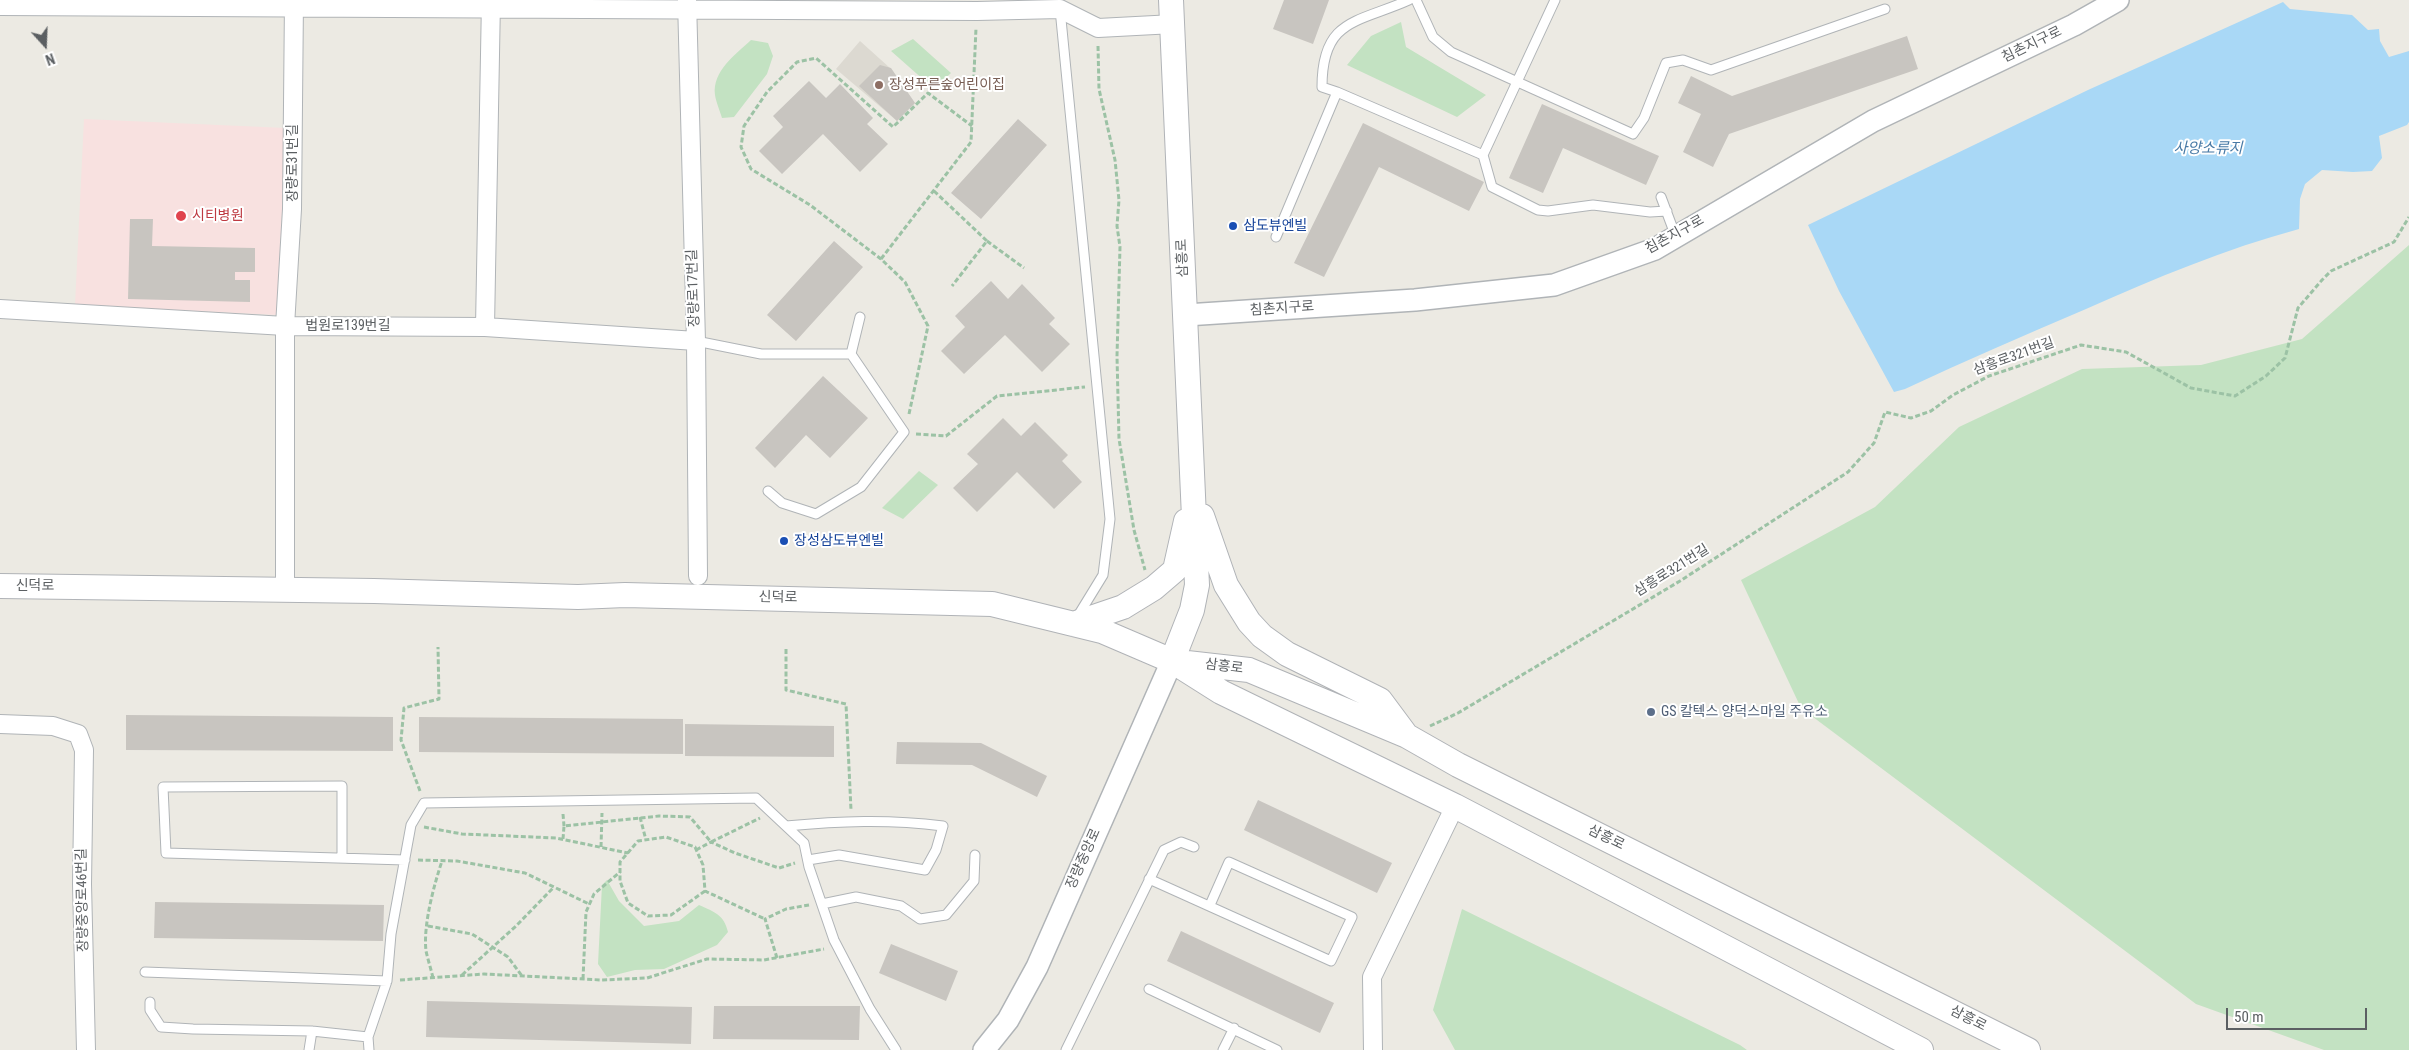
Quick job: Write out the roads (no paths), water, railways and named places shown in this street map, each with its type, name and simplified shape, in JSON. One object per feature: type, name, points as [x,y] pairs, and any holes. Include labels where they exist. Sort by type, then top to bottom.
[{"type":"main road","name":"삼흥로","points":[[1171,0],[1174,24],[1197,585],[1192,610],[1172,661]]},
{"type":"main road","points":[[1073,624],[1123,607],[1154,588],[1175,570],[1193,490]]},
{"type":"main road","points":[[1193,490],[1226,586],[1249,622],[1262,636],[1287,654],[1380,700],[1407,736]]},
{"type":"main road","name":"신덕로","points":[[0,586],[374,591],[578,597],[625,595],[992,604],[1102,631],[1172,661]]},
{"type":"main road","name":"삼흥로","points":[[1172,661],[1248,670],[1407,736],[1458,765],[2028,1050]]},
{"type":"main road","name":"삼흥로","points":[[1172,661],[1221,692],[1455,806],[1921,1050]]},
{"type":"street","name":"침촌지구로","points":[[1186,315],[1415,300],[1554,286],[1656,249],[1873,121],[2074,25],[2118,0]]},
{"type":"street","name":"장량로31번길","points":[[285,590],[285,326],[292,209],[294,4]]},
{"type":"street","points":[[484,327],[491,4]]},
{"type":"street","points":[[0,6],[687,4],[977,11],[1059,5],[1098,28],[1174,24]]},
{"type":"street","name":"장량로17번길","points":[[687,4],[696,341],[698,576]]},
{"type":"street","name":"법원로139번길","points":[[0,310],[285,326],[484,327],[696,341]]},
{"type":"street","name":"장량중앙로","points":[[984,1050],[1008,1020],[1037,967],[1172,661]]},
{"type":"street","name":"장량중앙로46번길","points":[[0,724],[66,728],[78,734],[84,750],[82,884],[86,1050]]},
{"type":"street","points":[[1373,1050],[1372,977],[1455,806]]},
{"type":"lane","points":[[1408,0],[1347,24],[1334,36],[1322,68],[1322,87],[1483,155]]},
{"type":"lane","points":[[1416,0],[1433,37],[1451,52],[1633,134],[1644,118],[1666,62],[1683,60],[1711,70],[1885,9]]},
{"type":"lane","points":[[1555,0],[1516,80],[1483,155],[1492,187],[1538,210],[1548,211],[1593,204],[1650,212],[1668,211]]},
{"type":"lane","points":[[1059,5],[1110,519],[1103,575],[1073,624]]},
{"type":"lane","points":[[1276,237],[1337,92]]},
{"type":"lane","points":[[1661,197],[1668,211],[1676,237]]},
{"type":"lane","points":[[768,491],[782,503],[816,514],[861,487],[904,432],[851,354],[860,317]]},
{"type":"lane","points":[[696,341],[761,354],[851,354]]},
{"type":"lane","points":[[342,858],[342,786],[163,787],[166,853],[405,860]]},
{"type":"lane","points":[[369,1050],[368,1037],[387,981],[391,934],[411,825],[424,803],[756,798],[804,843],[837,947],[870,1009],[896,1050]]},
{"type":"lane","points":[[786,826],[851,820],[905,821],[943,826],[936,850],[925,870],[839,855],[808,860]]},
{"type":"lane","points":[[1066,1050],[1164,850],[1181,842],[1194,847]]},
{"type":"lane","points":[[822,904],[856,897],[901,906],[920,919],[946,915],[974,881],[975,855]]},
{"type":"lane","points":[[1149,879],[1331,961],[1352,917],[1229,862],[1210,905]]},
{"type":"lane","points":[[146,972],[387,981]]},
{"type":"lane","points":[[1149,989],[1277,1050]]},
{"type":"lane","points":[[150,1002],[150,1010],[161,1027],[312,1031],[368,1037]]},
{"type":"lane","points":[[1223,1050],[1234,1028]]},
{"type":"lane","points":[[309,1050],[312,1031]]},
{"type":"water","name":"사양소류지","points":[[2283,2],[2290,9],[2352,15],[2368,30],[2379,29],[2380,41],[2389,57],[2409,51],[2409,122],[2407,125],[2379,136],[2382,158],[2372,171],[2322,170],[2305,184],[2300,199],[2299,229],[2244,246],[2165,275],[1905,389],[1894,392],[1839,291],[1808,225],[2088,90]]},
{"type":"place","name":"장성푸른숲어린이집","points":[[879,85]]},
{"type":"place","name":"시티병원","points":[[181,216]]},
{"type":"place","name":"삼도뷰엔빌","points":[[1233,226]]},
{"type":"place","name":"장성삼도뷰엔빌","points":[[784,541]]},
{"type":"place","name":"GS 칼텍스 양덕스마일 주유소","points":[[1651,712]]}]
